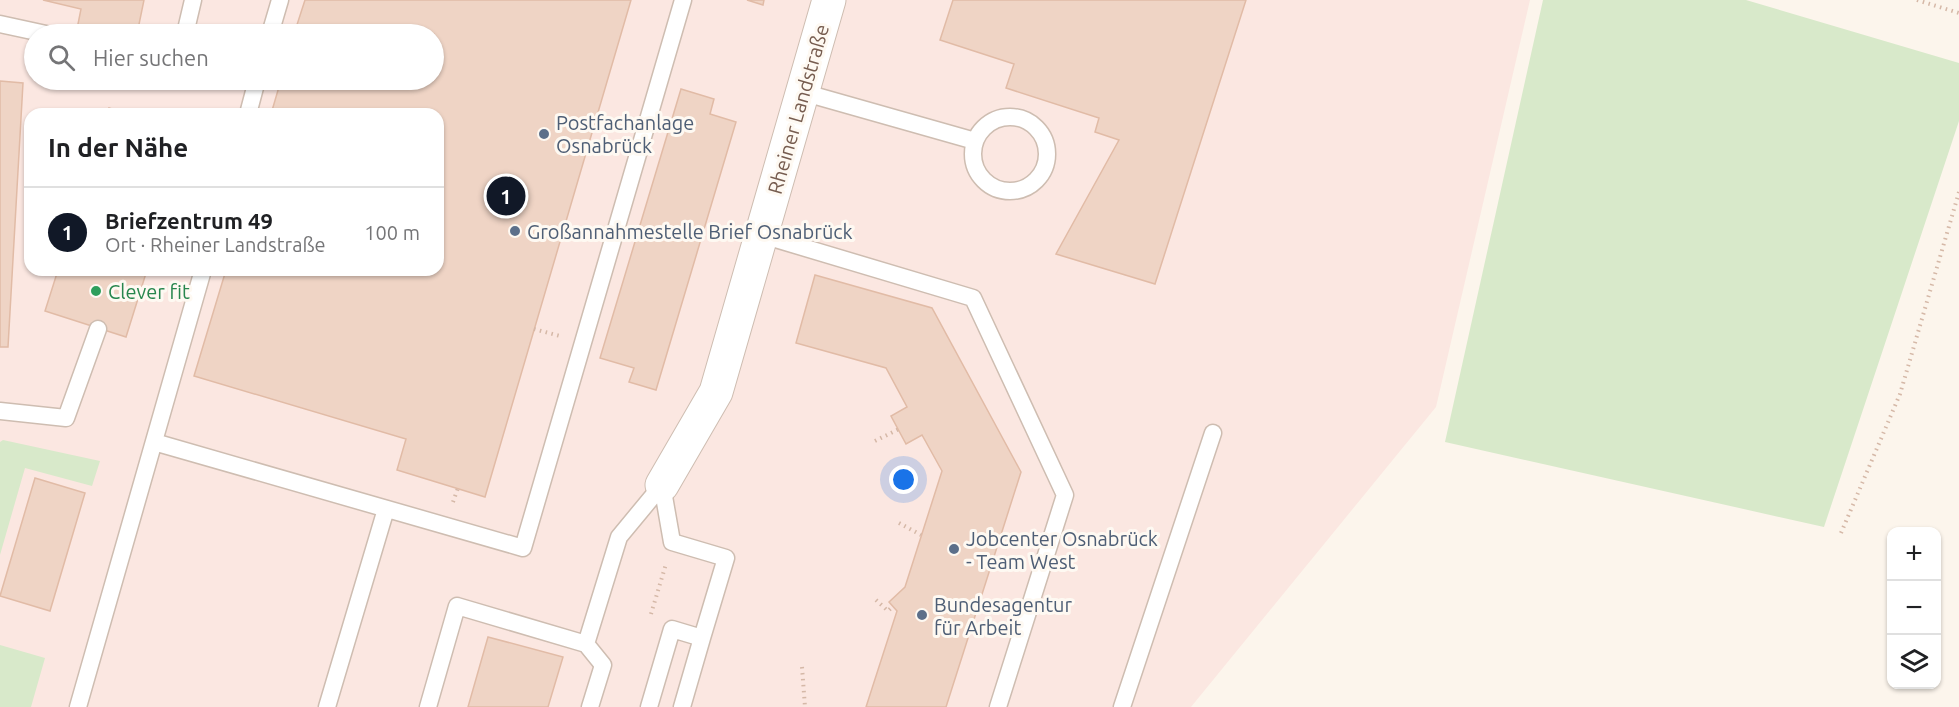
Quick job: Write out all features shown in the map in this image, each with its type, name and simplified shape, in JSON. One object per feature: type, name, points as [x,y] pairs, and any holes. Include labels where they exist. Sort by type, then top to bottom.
[{"type":"street","name":"Rheiner Landstraße","points":[[662,485],[716,392],[829,0]]},
{"type":"lane","points":[[187,24],[193,0]]},
{"type":"lane","points":[[273,24],[280,0]]},
{"type":"lane","points":[[154,442],[523,548],[683,0]]},
{"type":"lane","points":[[0,24],[24,29]]},
{"type":"lane","points":[[250,108],[254,90]]},
{"type":"lane","points":[[802,92],[975,141]]},
{"type":"lane","points":[[1019,118],[1029,122],[1044,139],[1047,162],[1042,174],[1025,189],[1002,191],[982,179],[974,164],[975,141],[984,127],[995,119],[1019,118]]},
{"type":"lane","points":[[762,235],[973,298],[1065,495],[998,707]]},
{"type":"lane","points":[[78,707],[201,276]]},
{"type":"lane","points":[[0,411],[66,418],[98,329]]},
{"type":"lane","points":[[1122,707],[1213,433]]},
{"type":"lane","points":[[662,485],[672,543],[726,558],[682,707]]},
{"type":"lane","points":[[586,644],[619,537],[662,485]]},
{"type":"lane","points":[[327,707],[386,509]]},
{"type":"lane","points":[[428,707],[457,606],[586,644],[603,665],[590,707]]},
{"type":"lane","points":[[649,707],[672,629],[702,638]]},
{"type":"path","points":[[1917,0],[1959,13]]},
{"type":"path","points":[[1841,533],[1900,394],[1959,192]]},
{"type":"path","points":[[875,441],[898,429]]},
{"type":"path","points":[[899,524],[921,536]]},
{"type":"path","points":[[876,600],[888,611],[893,606]]},
{"type":"path","points":[[802,667],[805,707]]},
{"type":"shaded area","points":[[0,0],[1530,0],[1436,407],[1191,707],[0,707]]},
{"type":"green space","points":[[1543,0],[1746,0],[1959,63],[1959,121],[1824,527],[1445,442]]},
{"type":"green space","points":[[3,440],[100,461],[92,486],[25,468],[0,555],[0,442]]},
{"type":"green space","points":[[0,645],[45,658],[31,707],[0,707]]},
{"type":"building","points":[[43,0],[144,0],[139,24],[78,24],[81,9]]},
{"type":"building","points":[[305,0],[631,0],[485,497],[397,470],[406,439],[194,376],[224,276],[444,276],[444,108],[273,108],[278,90],[444,90],[444,24],[297,24]]},
{"type":"building","points":[[747,0],[764,0],[763,5]]},
{"type":"building","points":[[953,0],[1246,0],[1155,284],[1056,254],[1119,140],[1095,132],[1099,118],[1006,88],[1014,64],[940,40]]},
{"type":"building","points":[[0,81],[23,83],[8,347],[0,347]]},
{"type":"building","points":[[681,89],[714,99],[710,114],[736,122],[656,390],[629,382],[634,368],[600,358]]},
{"type":"building","points":[[815,275],[932,308],[1021,472],[946,707],[866,707],[897,611],[889,602],[905,587],[942,471],[922,435],[906,444],[891,416],[907,407],[886,368],[796,343]]},
{"type":"building","name":"Clever fit","points":[[56,276],[145,276],[126,337],[45,311]]},
{"type":"building","points":[[35,478],[85,493],[50,611],[0,596]]},
{"type":"building","points":[[488,637],[563,657],[548,707],[468,707]]},
{"type":"place","name":"Postfachanlage Osnabrück","points":[[544,134]]},
{"type":"place","name":"Briefzentrum 49","points":[[506,196]]},
{"type":"place","name":"Großannahmestelle Brief Osnabrück","points":[[515,231]]},
{"type":"place","name":"Clever fit","points":[[96,291]]},
{"type":"place","name":"Jobcenter Osnabrück - Team West","points":[[954,549]]},
{"type":"place","name":"Bundesagentur für Arbeit","points":[[922,615]]}]
